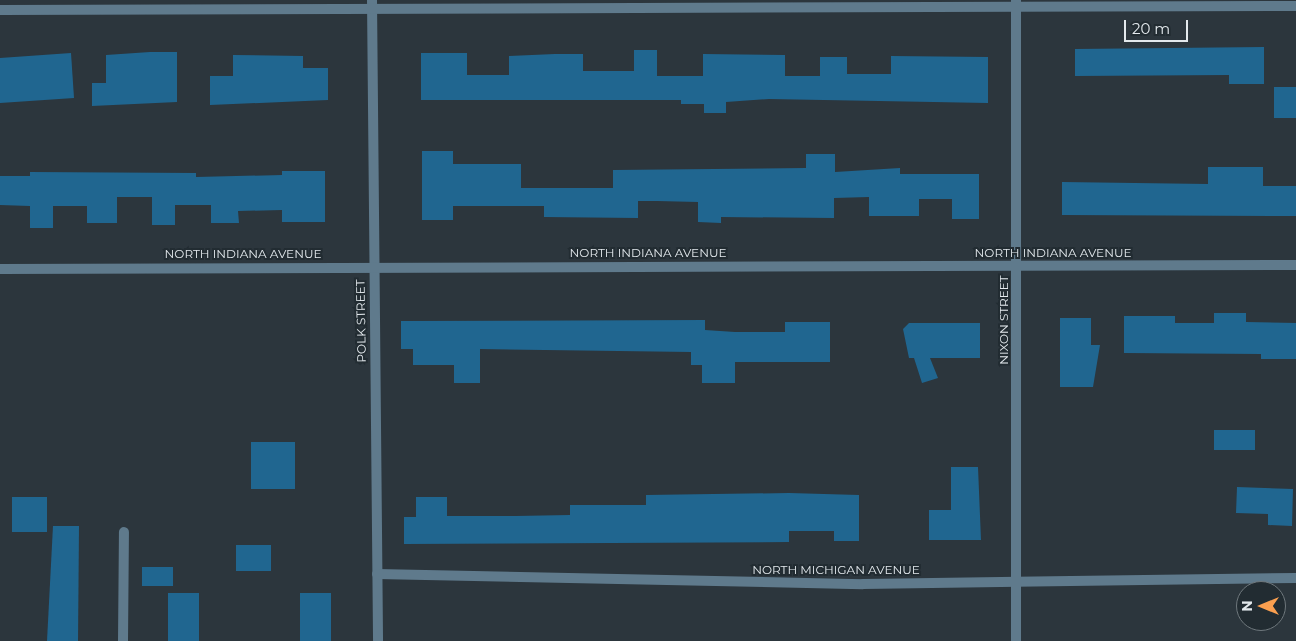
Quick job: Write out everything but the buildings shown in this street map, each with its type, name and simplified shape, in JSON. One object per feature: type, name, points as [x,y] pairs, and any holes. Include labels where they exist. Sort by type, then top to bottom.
[{"type":"street","points":[[0,10],[372,4],[1296,6]]},
{"type":"street","name":"POLK STREET","points":[[372,4],[378,641]]},
{"type":"street","name":"NIXON STREET","points":[[1016,4],[1016,641]]},
{"type":"street","name":"NORTH INDIANA AVENUE","points":[[0,268],[1296,265]]},
{"type":"street","points":[[123,641],[124,532]]},
{"type":"street","name":"NORTH MICHIGAN AVENUE","points":[[377,574],[863,584],[1296,578]]}]
